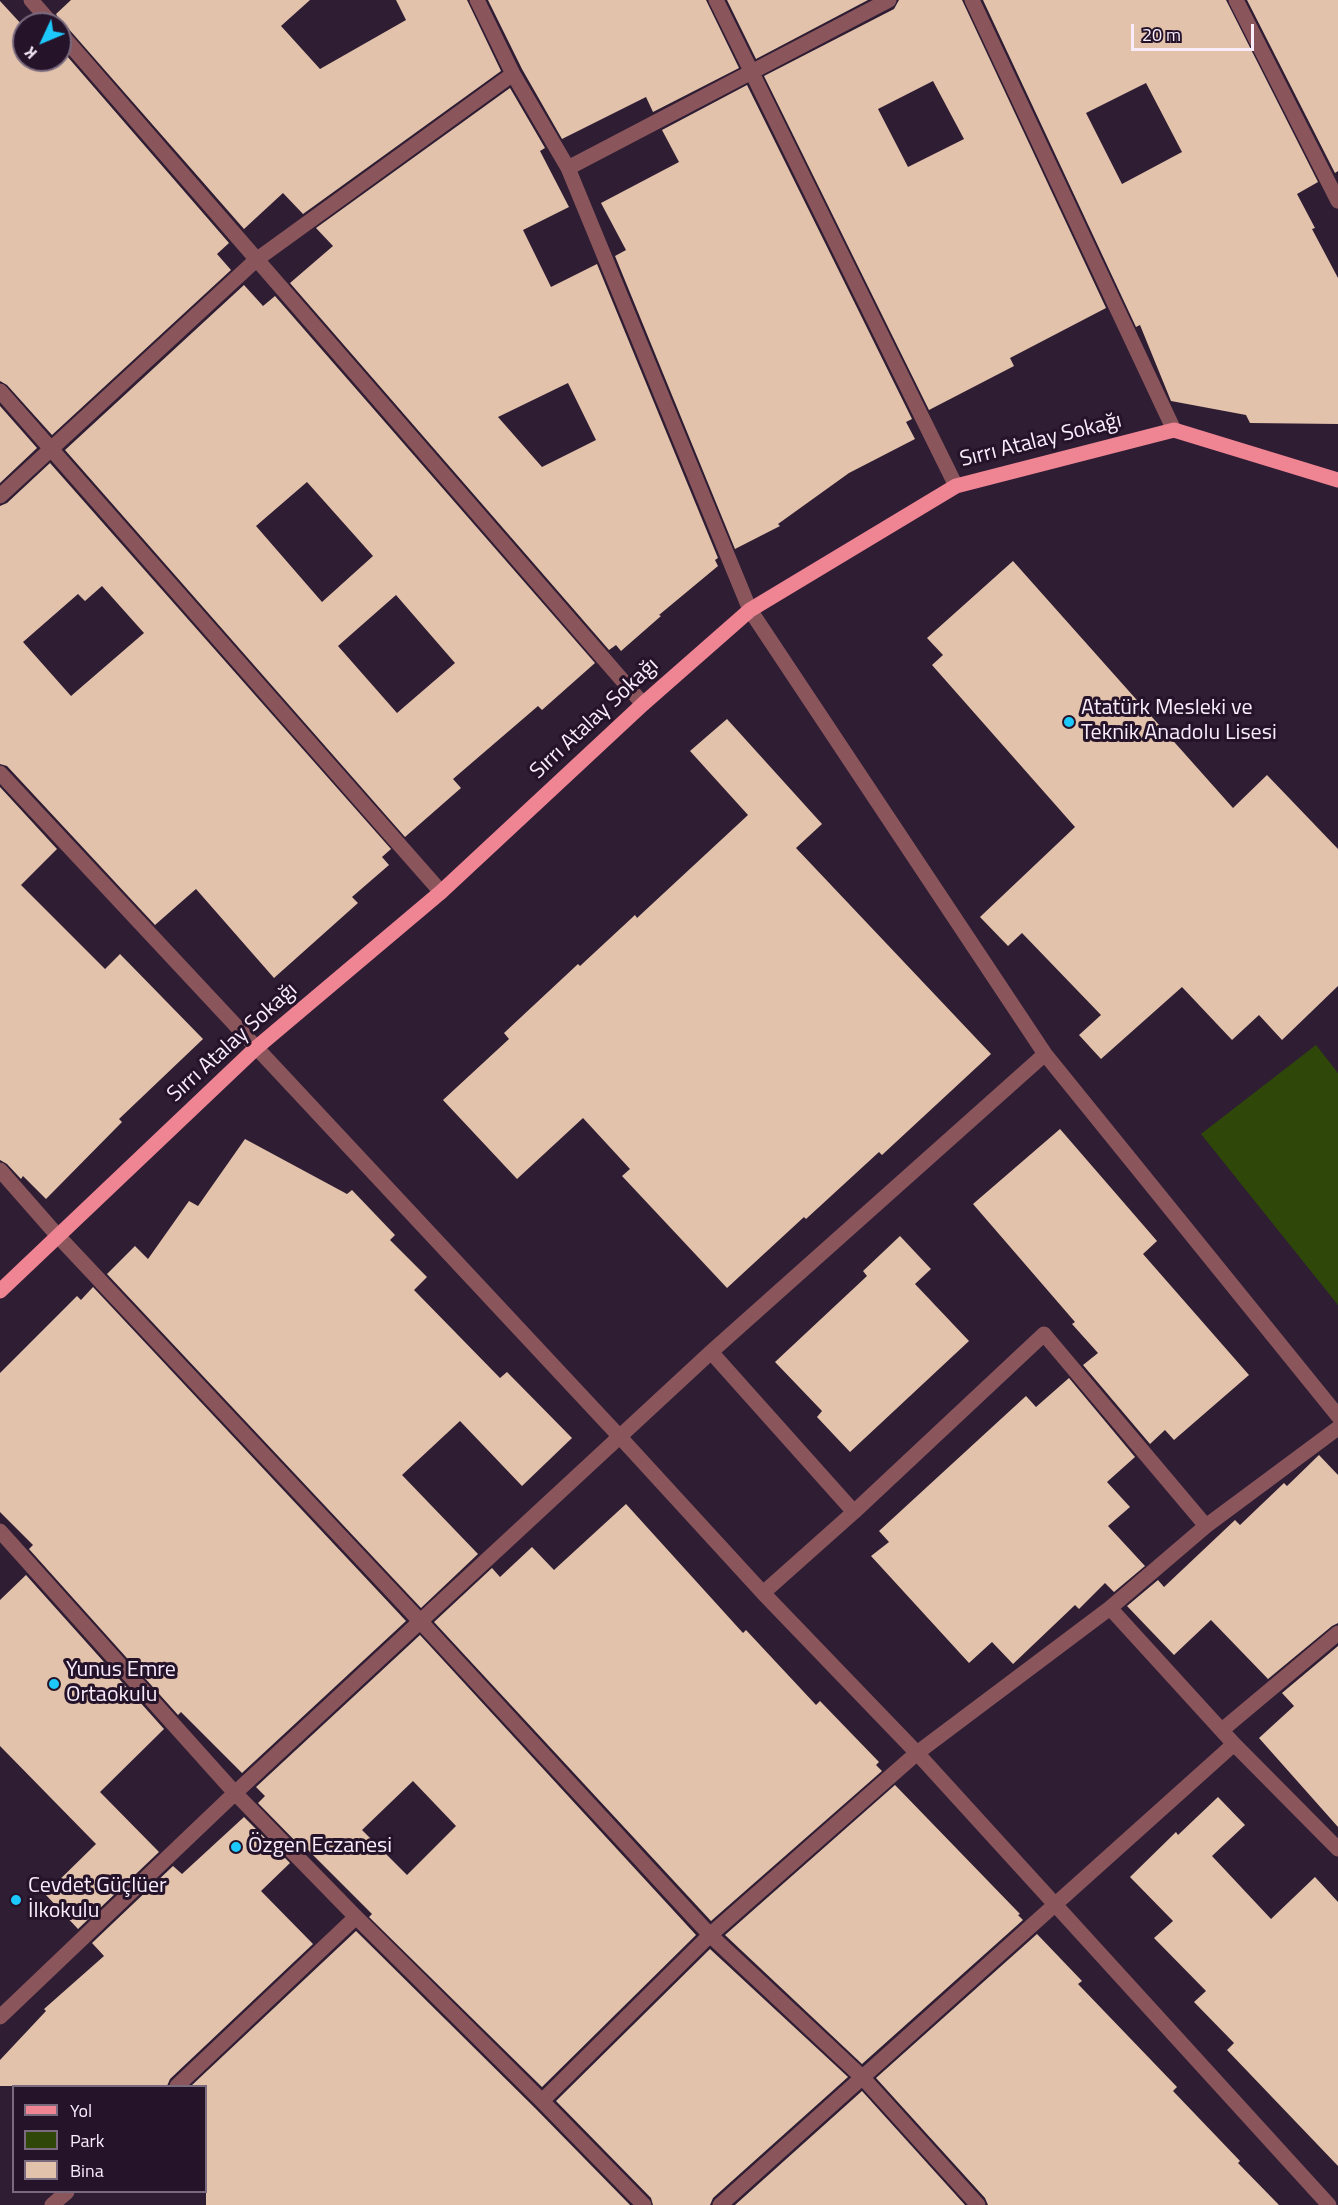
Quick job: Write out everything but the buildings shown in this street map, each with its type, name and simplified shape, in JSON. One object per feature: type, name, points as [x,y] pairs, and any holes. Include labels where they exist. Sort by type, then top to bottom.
[{"type":"main road","points":[[1174,430],[1338,480]]},
{"type":"main road","name":"Sırrı Atalay Sokağı","points":[[0,1291],[256,1048],[441,892],[643,704],[750,610],[956,486],[1174,430]]},
{"type":"street","points":[[477,0],[513,74],[568,168],[750,610],[1045,1054],[1338,1416]]},
{"type":"street","points":[[716,0],[956,486]]},
{"type":"street","points":[[568,168],[889,0]]},
{"type":"street","points":[[972,0],[1174,430]]},
{"type":"street","points":[[1236,0],[1338,201]]},
{"type":"street","points":[[72,47],[643,704]]},
{"type":"street","points":[[0,496],[256,260],[513,74]]},
{"type":"street","points":[[0,391],[441,892]]},
{"type":"street","points":[[0,773],[763,1593],[917,1753],[1329,2205]]},
{"type":"street","points":[[0,2017],[235,1793],[711,1352],[1045,1054]]},
{"type":"street","points":[[0,1170],[57,1235],[420,1621],[710,1935],[863,2078],[978,2205]]},
{"type":"street","points":[[763,1593],[854,1512],[1044,1334],[1206,1526]]},
{"type":"street","points":[[711,1352],[854,1512]]},
{"type":"street","points":[[542,2101],[710,1935],[917,1753],[1110,1608],[1206,1526],[1338,1428]]},
{"type":"street","points":[[0,1530],[235,1793],[644,2205]]},
{"type":"street","points":[[1110,1608],[1234,1744],[1338,1849]]},
{"type":"street","points":[[1222,1730],[1338,1633]]},
{"type":"street","points":[[720,2205],[1234,1744]]},
{"type":"street","points":[[178,2085],[356,1917]]},
{"type":"street","points":[[52,2205],[66,2193]]},
{"type":"green space","points":[[1316,1045],[1338,1073],[1338,1305],[1201,1134]]},
{"type":"place","name":"Atatürk Mesleki ve Teknik Anadolu Lisesi","points":[[1069,722]]},
{"type":"place","name":"Yunus Emre Ortaokulu","points":[[54,1684]]},
{"type":"place","name":"Özgen Eczanesi","points":[[236,1847]]},
{"type":"place","name":"Cevdet Güçlüer İlkokulu","points":[[16,1900]]}]
